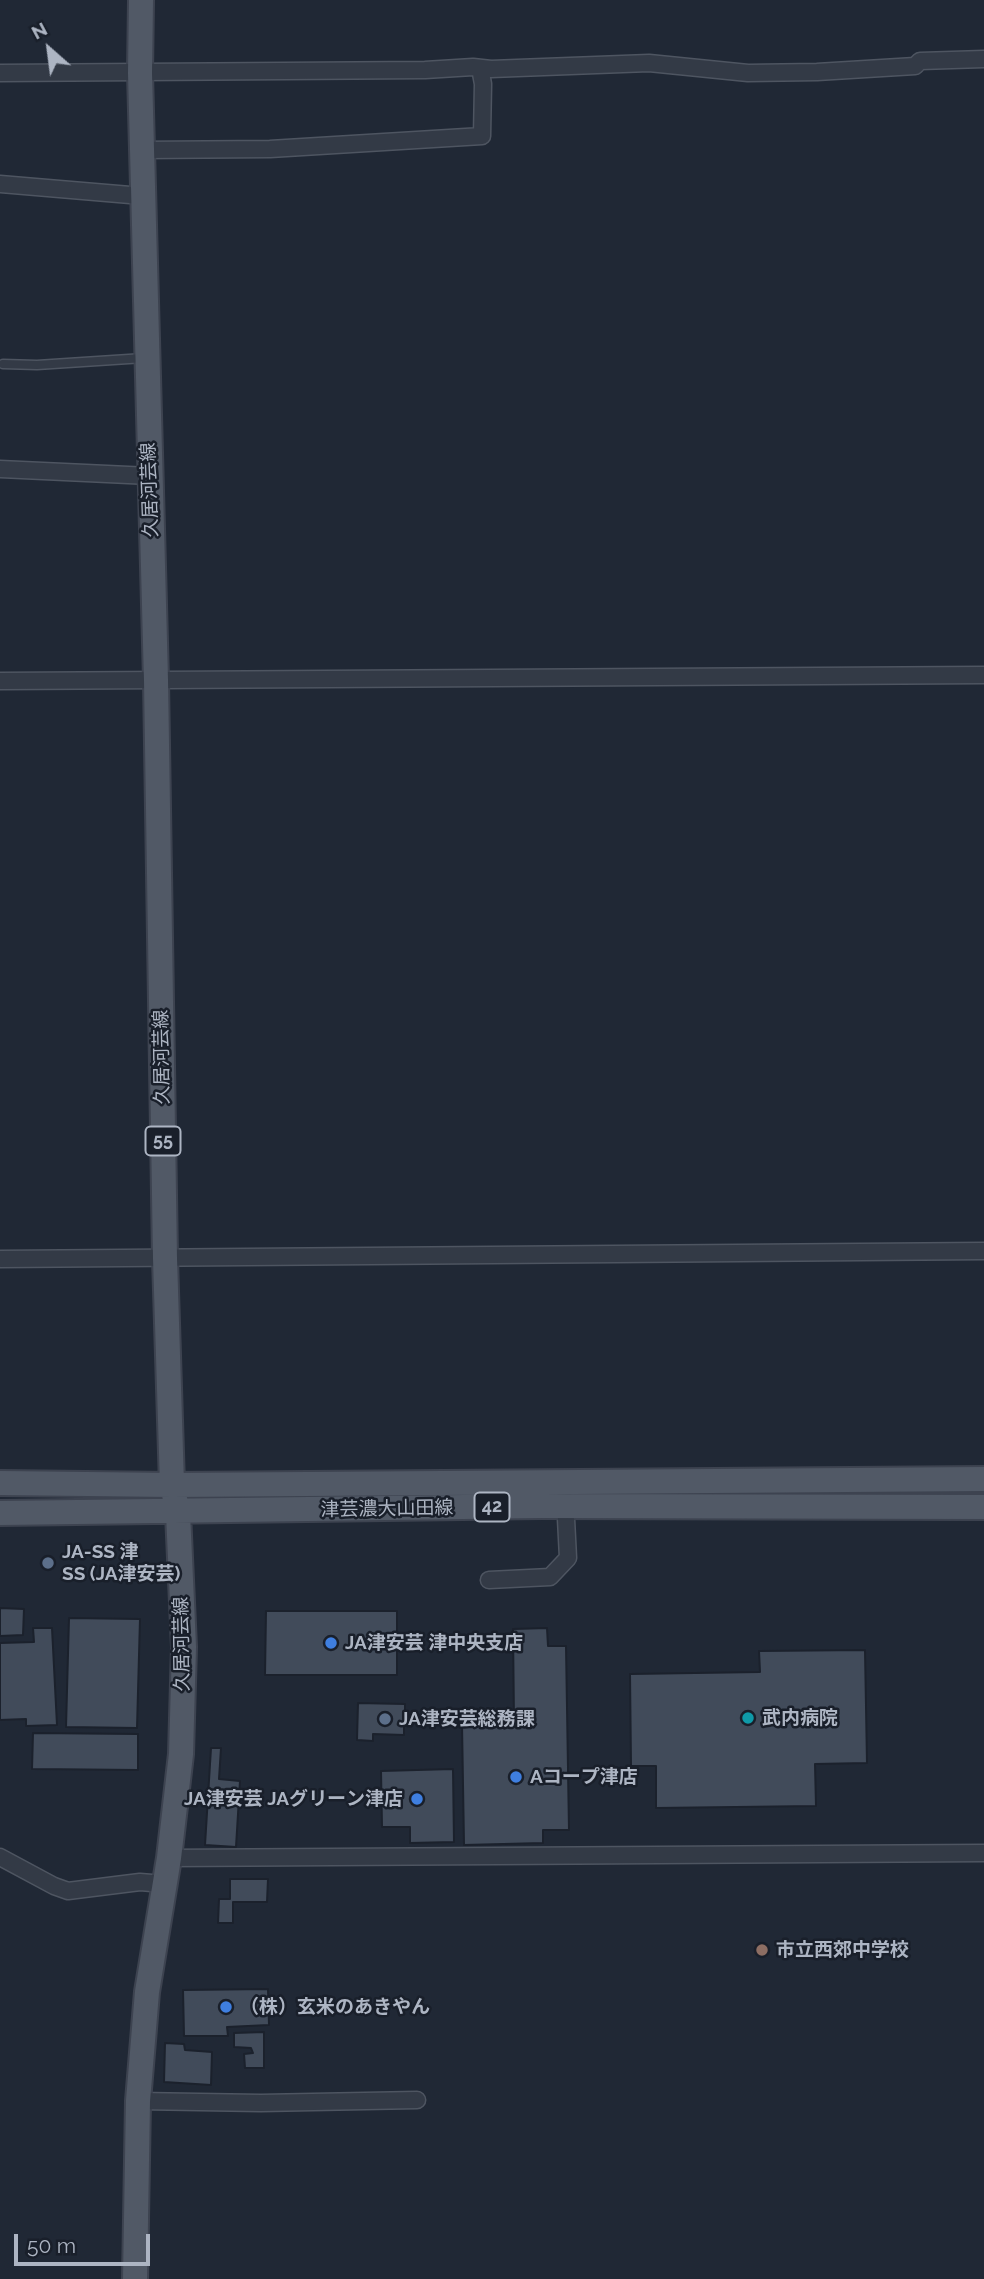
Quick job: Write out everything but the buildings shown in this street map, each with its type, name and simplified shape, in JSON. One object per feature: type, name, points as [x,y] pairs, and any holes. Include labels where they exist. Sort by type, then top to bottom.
[{"type":"main road","name":"久居河芸線","points":[[135,2279],[138,2101],[147,1992],[169,1858],[184,1702],[178,1513],[172,1485],[165,1258],[156,680],[139,73],[141,0]]},
{"type":"main road","name":"津芸濃大山田線","points":[[0,1513],[178,1513],[565,1494],[984,1479]]},
{"type":"main road","name":"津芸濃大山田線","points":[[0,1483],[565,1494],[984,1507]]},
{"type":"street","points":[[0,73],[480,68],[649,63],[748,73],[817,72],[915,66],[919,61],[984,59]]},
{"type":"street","points":[[141,150],[270,149],[482,136],[483,84],[480,68]]},
{"type":"street","points":[[0,184],[142,196]]},
{"type":"street","points":[[0,469],[150,476]]},
{"type":"street","points":[[0,681],[984,675]]},
{"type":"street","points":[[0,1259],[984,1251]]},
{"type":"street","points":[[489,1580],[550,1577],[568,1558],[565,1494]]},
{"type":"street","points":[[169,1858],[984,1853]]},
{"type":"street","points":[[0,1857],[68,1891],[140,1882],[164,1884]]},
{"type":"street","points":[[138,2101],[261,2103],[417,2100]]},
{"type":"lane","points":[[3,364],[37,365],[147,358]]},
{"type":"place","name":"JA-SS 津 SS (JA津安芸)","points":[[48,1563]]},
{"type":"place","name":"JA津安芸 津中央支店","points":[[331,1643]]},
{"type":"place","name":"武内病院","points":[[748,1718]]},
{"type":"place","name":"JA津安芸総務課","points":[[385,1719]]},
{"type":"place","name":"Aコープ津店","points":[[516,1777]]},
{"type":"place","name":"JA津安芸 JAグリーン津店","points":[[417,1799]]},
{"type":"place","name":"市立西郊中学校","points":[[762,1950]]},
{"type":"place","name":"（株）玄米のあきやん","points":[[226,2007]]}]
